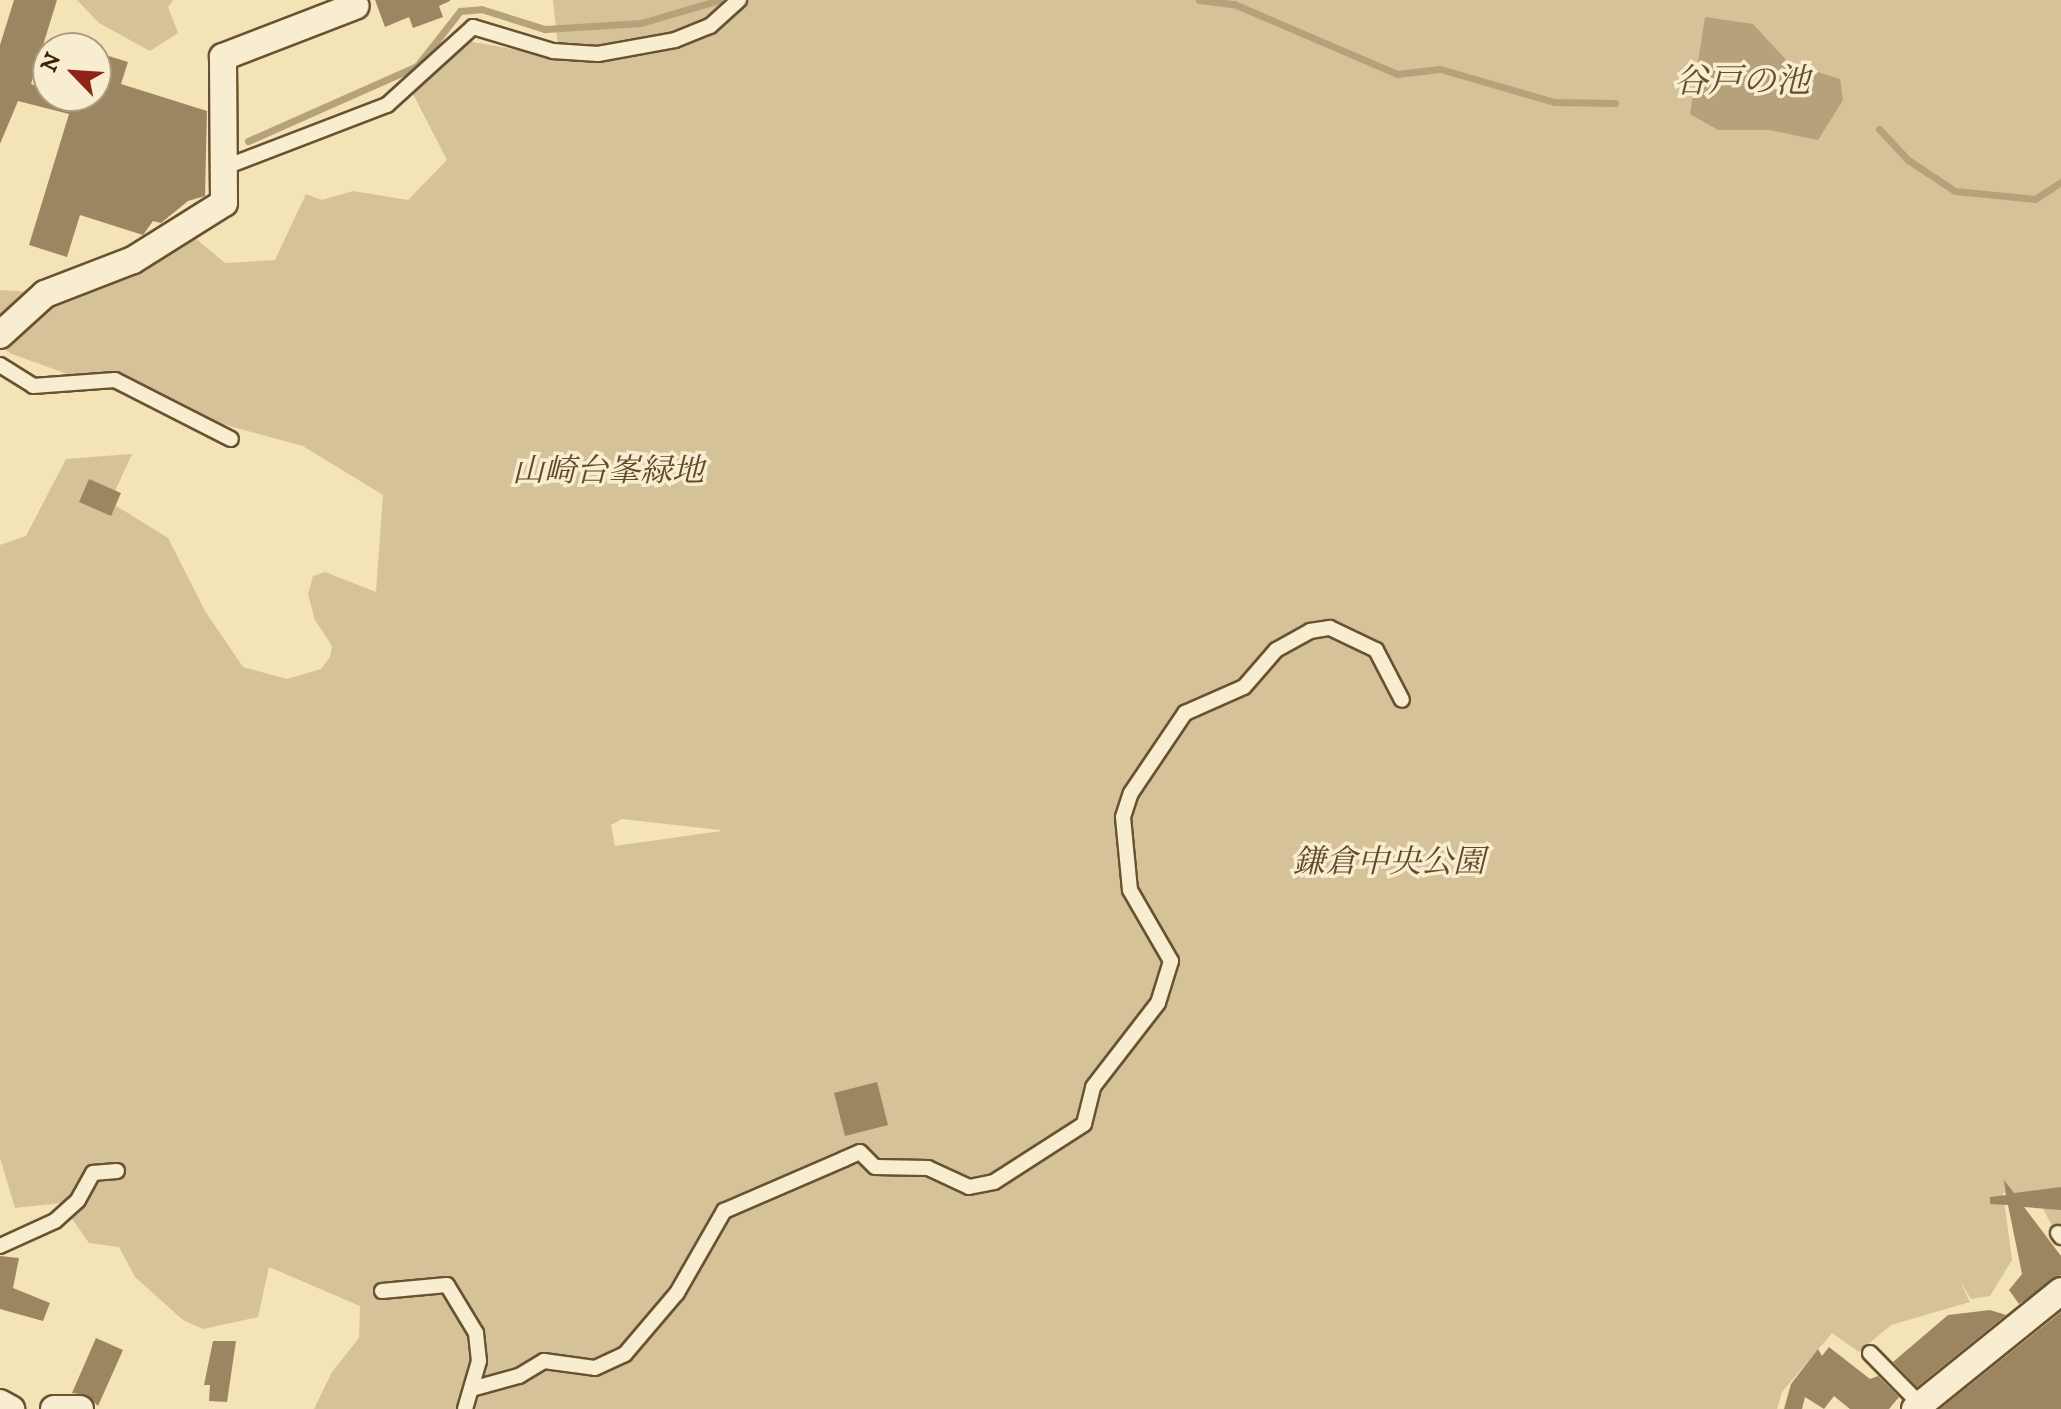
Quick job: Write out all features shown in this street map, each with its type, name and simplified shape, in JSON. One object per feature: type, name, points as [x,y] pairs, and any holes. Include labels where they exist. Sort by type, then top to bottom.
[{"type":"street","points":[[0,335],[45,294],[133,260],[224,203],[228,166],[223,57],[355,6]]},
{"type":"street","points":[[1917,1406],[2061,1291]]},
{"type":"street","points":[[0,1403],[11,1409]]},
{"type":"street","points":[[54,1409],[80,1409]]},
{"type":"lane","points":[[228,166],[387,105],[473,27],[553,51],[598,54],[675,40],[710,26],[739,0]]},
{"type":"lane","points":[[0,365],[33,386],[115,380],[231,439]]},
{"type":"lane","points":[[475,1388],[508,1380],[544,1361],[595,1368],[625,1354],[677,1293],[724,1211],[860,1152],[875,1167],[928,1168],[969,1187],[994,1182],[1084,1124],[1093,1087],[1158,1003],[1171,961],[1130,890],[1123,817],[1131,793],[1185,713],[1244,687],[1276,650],[1310,631],[1330,628],[1376,650],[1402,700]]},
{"type":"lane","points":[[0,1246],[55,1221],[78,1200],[93,1173],[117,1171]]},
{"type":"lane","points":[[382,1291],[447,1285],[476,1333],[475,1388],[465,1409]]},
{"type":"lane","points":[[1870,1353],[1917,1406]]},
{"type":"green space","points":[[77,0],[173,0],[168,7],[178,33],[150,51],[99,23]]},
{"type":"green space","points":[[553,0],[2061,0],[2061,1227],[2055,1231],[2035,1194],[2003,1193],[2012,1260],[1990,1296],[1971,1299],[1960,1281],[1970,1302],[1891,1325],[1859,1352],[1832,1333],[1782,1392],[1777,1409],[314,1409],[332,1372],[359,1338],[360,1306],[269,1267],[258,1317],[203,1329],[183,1320],[135,1277],[119,1247],[89,1243],[61,1203],[15,1208],[0,1158],[0,545],[26,536],[66,459],[132,454],[110,502],[168,538],[205,611],[243,667],[287,679],[321,669],[330,657],[332,646],[315,620],[308,594],[313,576],[325,572],[376,592],[383,495],[303,446],[159,407],[12,354],[0,347],[0,290],[64,294],[189,233],[225,263],[275,260],[306,194],[322,200],[353,191],[408,200],[447,160],[412,92],[461,40],[559,57]],"holes":[[[622,819],[720,830],[615,846],[611,825]]]},
{"type":"water","name":"谷戸の池","points":[[1705,17],[1753,24],[1789,63],[1840,79],[1843,100],[1818,140],[1769,130],[1718,130],[1690,114]]},
{"type":"building","points":[[14,0],[57,0],[47,32],[32,32],[32,105],[18,101],[0,144],[0,45]]},
{"type":"building","points":[[375,0],[450,1],[439,6],[443,17],[413,28],[409,17],[385,27]]},
{"type":"building","points":[[112,57],[128,62],[121,84],[207,111],[205,196],[188,201],[161,223],[153,221],[143,235],[80,215],[67,257],[29,245],[69,114],[61,112],[112,112]]},
{"type":"building","points":[[89,479],[121,493],[111,516],[79,502]]},
{"type":"building","points":[[877,1082],[888,1125],[845,1136],[834,1093]]},
{"type":"building","points":[[2004,1180],[2014,1193],[2061,1187],[2061,1210],[2024,1207],[2061,1256],[2061,1275],[2019,1304],[2009,1290],[2022,1274],[2008,1205],[1990,1204],[1990,1197],[2006,1195]]},
{"type":"building","points":[[0,1256],[19,1258],[13,1288],[50,1303],[43,1321],[0,1309]]},
{"type":"building","points":[[1990,1310],[2006,1315],[1917,1387],[1893,1362],[1948,1315]]},
{"type":"building","points":[[2061,1312],[2061,1409],[1940,1409]]},
{"type":"building","points":[[96,1338],[123,1350],[98,1406],[87,1395],[72,1393]]},
{"type":"building","points":[[213,1341],[236,1341],[227,1402],[209,1401],[210,1385],[204,1385]]},
{"type":"building","points":[[1829,1347],[1870,1379],[1878,1376],[1899,1397],[1889,1409],[1850,1409],[1834,1396],[1824,1409],[1805,1397],[1802,1409],[1784,1409],[1791,1384],[1818,1349],[1822,1356]]},
{"type":"waterway","points":[[248,141],[417,66],[460,11],[481,9],[545,29],[641,23],[719,0]]},
{"type":"waterway","points":[[1199,0],[1234,4],[1397,74],[1440,69],[1554,102],[1615,103]]},
{"type":"waterway","points":[[1879,129],[1908,160],[1955,191],[2035,199],[2061,182]]},
{"type":"park label","name":"山崎台峯緑地","points":[[608,472]]},
{"type":"park label","name":"鎌倉中央公園","points":[[1389,863]]}]
